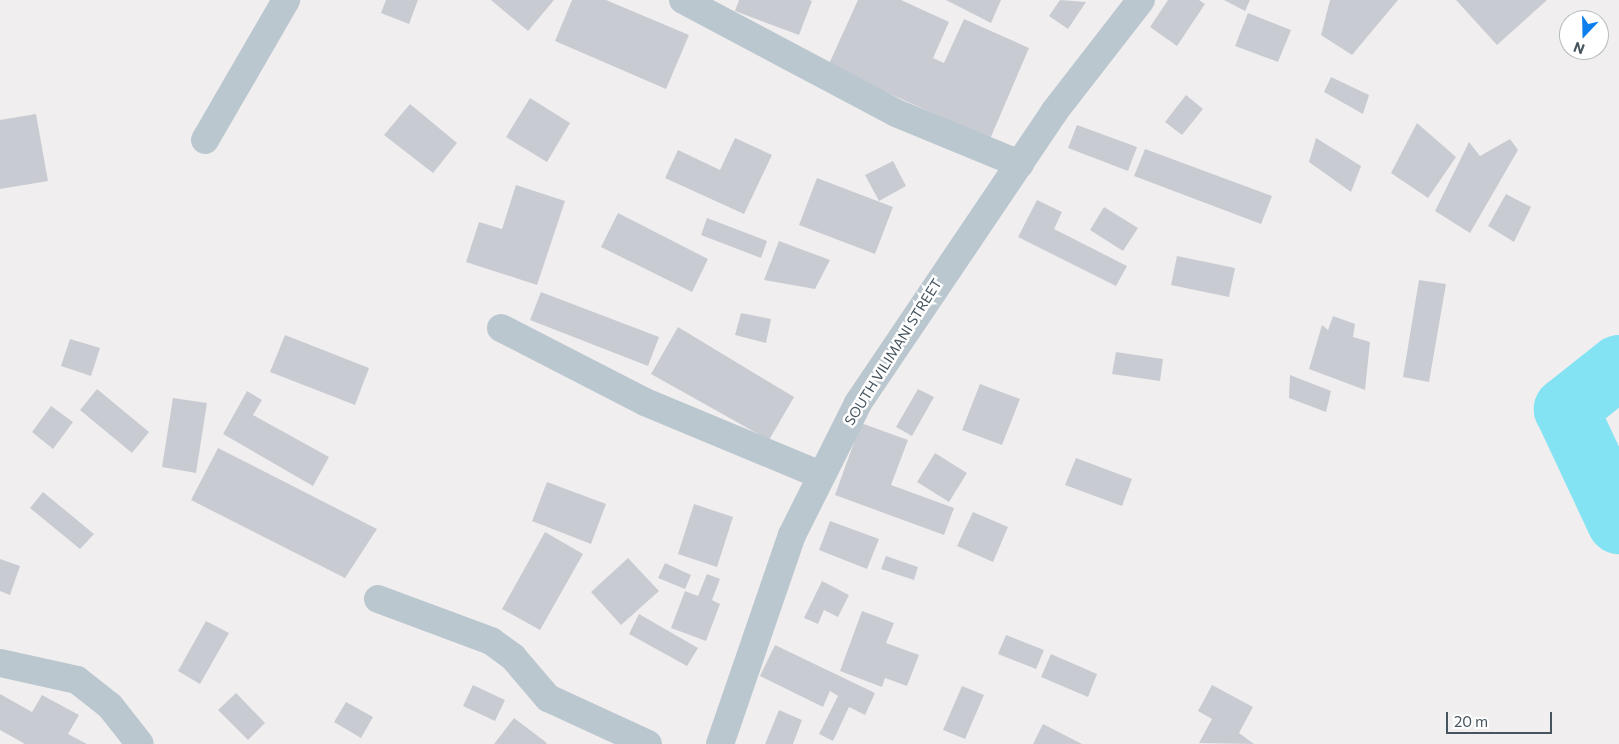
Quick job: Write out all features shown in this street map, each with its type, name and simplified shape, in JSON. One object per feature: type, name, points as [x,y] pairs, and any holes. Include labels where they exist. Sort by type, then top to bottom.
[{"type":"street","points":[[205,140],[286,0]]},
{"type":"street","points":[[683,0],[896,113],[1020,164]]},
{"type":"street","name":"SOUTH VILIMANI STREET","points":[[720,744],[766,602],[820,475],[858,403],[1020,164],[1141,0]]},
{"type":"street","points":[[501,328],[645,402],[820,475]]},
{"type":"street","points":[[378,598],[491,641],[513,657],[548,698],[648,744]]},
{"type":"street","points":[[0,663],[77,680],[110,706],[140,744]]},
{"type":"building","points":[[386,0],[418,0],[409,24],[381,13]]},
{"type":"building","points":[[491,0],[554,0],[528,31]]},
{"type":"building","points":[[572,0],[606,0],[689,35],[666,89],[555,41]]},
{"type":"building","points":[[739,0],[812,1],[799,35],[735,11]]},
{"type":"building","points":[[858,0],[901,0],[949,22],[933,58],[944,63],[964,19],[1029,48],[990,139],[828,66]]},
{"type":"building","points":[[946,0],[1001,0],[991,23]]},
{"type":"building","points":[[1060,0],[1086,2],[1068,29],[1049,16]]},
{"type":"building","points":[[1168,0],[1199,0],[1205,4],[1177,46],[1150,27]]},
{"type":"building","points":[[1224,0],[1250,0],[1245,11]]},
{"type":"building","points":[[1330,0],[1398,0],[1352,55],[1321,35]]},
{"type":"building","points":[[1456,0],[1547,0],[1497,45]]},
{"type":"building","points":[[1248,13],[1291,30],[1278,62],[1235,46]]},
{"type":"building","points":[[1331,77],[1369,95],[1363,114],[1324,92]]},
{"type":"building","points":[[1186,95],[1203,109],[1182,135],[1165,122]]},
{"type":"building","points":[[530,98],[570,123],[547,162],[506,137]]},
{"type":"building","points":[[410,104],[457,143],[433,173],[384,135]]},
{"type":"building","points":[[36,114],[48,181],[0,189],[0,120]]},
{"type":"building","points":[[1417,123],[1456,157],[1428,198],[1391,173]]},
{"type":"building","points":[[1077,125],[1137,147],[1128,171],[1068,148]]},
{"type":"building","points":[[735,138],[772,155],[744,214],[665,178],[678,150],[720,170]]},
{"type":"building","points":[[1316,138],[1361,166],[1351,192],[1309,162]]},
{"type":"building","points":[[1510,139],[1518,150],[1470,233],[1435,211],[1469,142],[1480,156]]},
{"type":"building","points":[[1145,149],[1272,196],[1261,224],[1134,176]]},
{"type":"building","points":[[893,161],[906,186],[879,201],[865,175]]},
{"type":"building","points":[[817,178],[893,207],[875,254],[799,225]]},
{"type":"building","points":[[516,185],[565,201],[537,285],[466,262],[479,222],[502,229]]},
{"type":"building","points":[[1506,194],[1531,207],[1514,242],[1488,226]]},
{"type":"building","points":[[1037,200],[1062,212],[1054,229],[1127,266],[1116,286],[1018,237]]},
{"type":"building","points":[[1104,207],[1138,228],[1123,251],[1090,230]]},
{"type":"building","points":[[618,213],[708,259],[692,292],[601,247]]},
{"type":"building","points":[[707,218],[767,241],[761,258],[701,235]]},
{"type":"building","points":[[779,241],[830,260],[815,289],[764,280]]},
{"type":"building","points":[[1177,256],[1235,268],[1229,297],[1171,285]]},
{"type":"building","points":[[1419,280],[1446,284],[1429,382],[1403,377]]},
{"type":"building","points":[[541,292],[659,337],[648,366],[530,320]]},
{"type":"building","points":[[741,313],[771,319],[766,343],[735,335]]},
{"type":"building","points":[[1333,316],[1355,324],[1353,337],[1370,342],[1365,390],[1309,369],[1322,325],[1328,330]]},
{"type":"building","points":[[678,327],[794,397],[769,440],[651,374]]},
{"type":"building","points":[[285,335],[369,368],[355,405],[270,372]]},
{"type":"building","points":[[70,339],[100,348],[91,376],[61,366]]},
{"type":"building","points":[[1116,352],[1163,359],[1160,381],[1112,374]]},
{"type":"building","points":[[1290,375],[1331,391],[1326,412],[1289,398]]},
{"type":"building","points":[[980,384],[1020,399],[1002,445],[962,430]]},
{"type":"building","points":[[97,389],[149,432],[132,453],[80,410]]},
{"type":"building","points":[[918,389],[934,397],[912,436],[896,427]]},
{"type":"building","points":[[247,391],[262,400],[253,415],[329,457],[313,486],[223,434]]},
{"type":"building","points":[[173,398],[207,403],[196,473],[162,467]]},
{"type":"building","points":[[51,406],[73,422],[53,449],[32,432]]},
{"type":"building","points":[[861,423],[908,440],[891,485],[954,508],[944,535],[835,495]]},
{"type":"building","points":[[218,448],[377,529],[345,578],[191,500]]},
{"type":"building","points":[[935,453],[967,473],[949,502],[917,482]]},
{"type":"building","points":[[1076,458],[1132,479],[1122,506],[1065,485]]},
{"type":"building","points":[[547,482],[606,504],[591,544],[532,521]]},
{"type":"building","points":[[43,492],[94,534],[80,549],[30,508]]},
{"type":"building","points":[[694,504],[733,517],[717,567],[678,554]]},
{"type":"building","points":[[973,512],[1008,527],[993,562],[957,546]]},
{"type":"building","points":[[830,521],[879,539],[867,569],[819,550]]},
{"type":"building","points":[[545,532],[583,554],[540,630],[502,609]]},
{"type":"building","points":[[886,556],[918,567],[914,580],[881,569]]},
{"type":"building","points":[[628,558],[659,591],[621,625],[591,592]]},
{"type":"building","points":[[0,559],[20,566],[10,595],[0,591]]},
{"type":"building","points":[[665,563],[691,575],[685,589],[658,578]]},
{"type":"building","points":[[707,574],[720,579],[712,600],[720,604],[706,641],[671,628],[685,591],[698,596]]},
{"type":"building","points":[[822,581],[849,595],[838,617],[824,610],[818,624],[804,618]]},
{"type":"building","points":[[862,611],[894,623],[886,643],[919,655],[907,686],[885,678],[882,687],[840,671]]},
{"type":"building","points":[[639,614],[698,648],[687,666],[629,634]]},
{"type":"building","points":[[206,621],[229,633],[200,684],[178,671]]},
{"type":"building","points":[[1006,635],[1044,650],[1036,669],[998,654]]},
{"type":"building","points":[[775,645],[875,693],[865,715],[849,707],[833,741],[819,734],[838,696],[830,691],[823,707],[760,676]]},
{"type":"building","points":[[1051,654],[1097,674],[1088,697],[1041,677]]},
{"type":"building","points":[[473,685],[505,700],[495,721],[463,706]]},
{"type":"building","points":[[1212,685],[1253,707],[1239,733],[1254,744],[1199,743],[1212,719],[1198,711]]},
{"type":"building","points":[[962,686],[984,695],[965,739],[943,730]]},
{"type":"building","points":[[236,693],[265,723],[248,740],[218,710]]},
{"type":"building","points":[[0,694],[32,712],[42,695],[79,715],[68,734],[87,744],[25,744],[0,730]]},
{"type":"building","points":[[346,702],[373,717],[361,738],[334,722]]},
{"type":"building","points":[[779,710],[802,720],[793,744],[765,744]]},
{"type":"building","points":[[514,718],[547,743],[494,744]]},
{"type":"building","points":[[1043,724],[1082,744],[1033,744]]},
{"type":"waterway","points":[[1619,367],[1566,409],[1619,522]]}]
